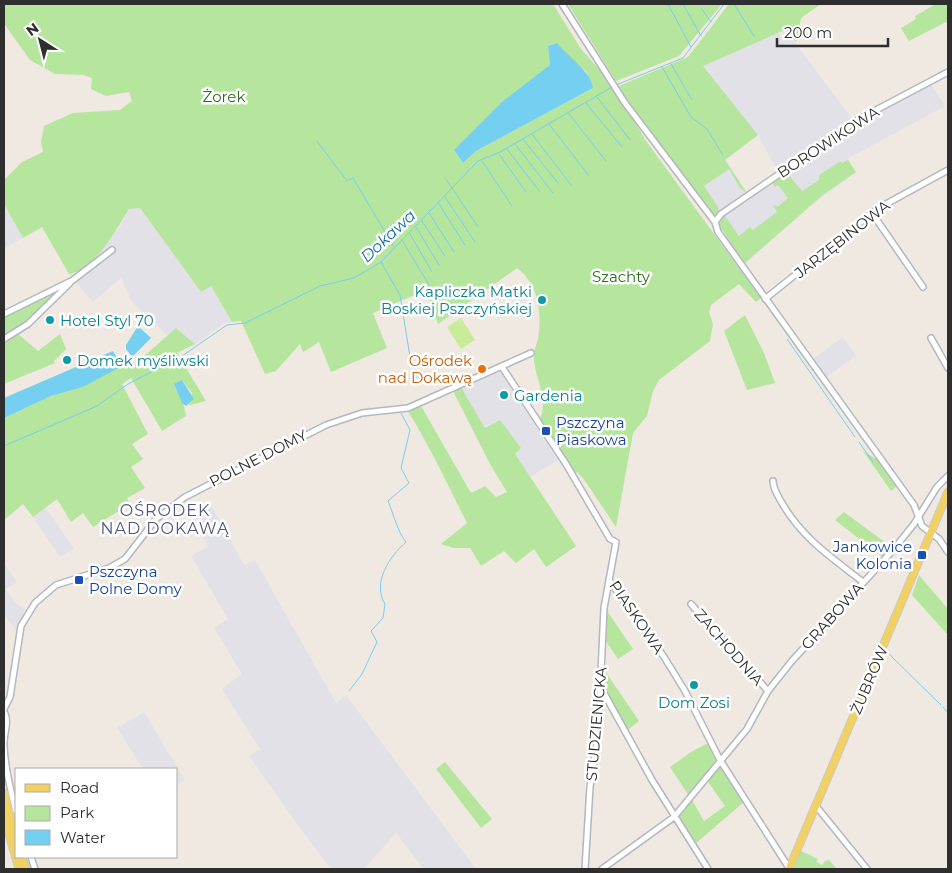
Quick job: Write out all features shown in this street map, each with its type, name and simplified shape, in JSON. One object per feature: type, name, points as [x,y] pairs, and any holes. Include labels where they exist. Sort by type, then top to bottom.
[{"type":"main road","name":"ŻUBRÓW","points":[[789,869],[948,492]]},
{"type":"main road","points":[[4,793],[15,833]]},
{"type":"main road","points":[[4,816],[15,855]]},
{"type":"street","points":[[562,4],[599,65],[614,82],[659,150],[715,222],[718,232],[919,515],[922,526],[948,552]]},
{"type":"street","name":"BOROWIKOWA","points":[[715,222],[721,214],[861,118],[948,72]]},
{"type":"street","name":"JARZĘBINOWA","points":[[765,299],[872,213],[948,170]]},
{"type":"street","points":[[872,213],[923,287]]},
{"type":"street","points":[[4,339],[28,324],[71,282],[112,250]]},
{"type":"street","points":[[4,314],[71,282]]},
{"type":"street","points":[[931,338],[948,368]]},
{"type":"street","name":"POLNE DOMY","points":[[4,710],[10,697],[24,619],[34,603],[56,585],[109,568],[124,559],[156,519],[185,497],[326,425],[362,413],[408,408],[531,353]]},
{"type":"street","name":"PIASKOWA","points":[[502,366],[566,464],[610,540],[616,542],[609,580],[653,640],[685,691],[720,760],[789,869]]},
{"type":"street","name":"GRABOWA","points":[[602,869],[674,817],[747,729],[768,691],[790,662],[830,622],[863,582],[899,544],[937,487],[948,476]]},
{"type":"street","points":[[773,481],[777,493],[799,529],[814,545],[863,582]]},
{"type":"street","name":"STUDZIENICKA","points":[[585,869],[590,787],[598,736],[604,608],[609,580]]},
{"type":"street","name":"ZACHODNIA","points":[[691,604],[768,691]]},
{"type":"street","points":[[600,685],[674,817],[708,869]]},
{"type":"street","points":[[4,710],[6,717],[4,745],[7,777],[15,807]]},
{"type":"street","points":[[816,806],[868,869]]},
{"type":"shaded area","points":[[779,33],[783,40],[788,37],[793,40],[854,121],[814,148],[808,147],[794,157],[794,161],[780,167],[778,172],[758,135],[746,124],[702,66]]},
{"type":"shaded area","points":[[932,85],[945,106],[847,159],[856,172],[803,211],[735,248],[719,225],[720,219],[746,201],[748,197],[862,121]]},
{"type":"shaded area","points":[[725,159],[747,193],[714,217],[691,184]]},
{"type":"shaded area","points":[[4,204],[23,238],[5,248],[4,247]]},
{"type":"shaded area","points":[[134,207],[140,208],[201,292],[211,286],[232,322],[225,323],[195,344],[177,328],[168,336],[132,302],[121,278],[93,302],[69,274],[77,273],[120,227],[129,209]]},
{"type":"shaded area","points":[[843,337],[856,356],[826,377],[813,359]]},
{"type":"shaded area","points":[[498,369],[558,460],[530,477],[514,454],[521,448],[500,421],[485,428],[461,387]]},
{"type":"shaded area","points":[[212,507],[244,565],[255,560],[336,703],[346,695],[476,869],[424,869],[396,833],[364,869],[331,869],[300,828],[249,756],[260,749],[222,689],[242,674],[214,628],[228,619],[191,556],[208,546],[192,519]]},
{"type":"shaded area","points":[[46,508],[74,549],[60,557],[33,517]]},
{"type":"shaded area","points":[[4,563],[17,582],[6,589],[15,603],[25,609],[18,633],[4,614]]},
{"type":"shaded area","points":[[144,712],[178,768],[142,768],[117,728]]},
{"type":"shaded area","points":[[178,768],[185,780],[178,785]]},
{"type":"green space","points":[[4,4],[553,4],[581,49],[613,85],[646,141],[761,298],[756,302],[739,284],[711,305],[709,313],[713,324],[710,341],[659,380],[653,391],[647,416],[633,433],[616,527],[583,478],[577,472],[573,476],[538,422],[542,414],[543,405],[534,362],[540,319],[539,309],[530,282],[517,268],[438,324],[426,290],[373,313],[387,348],[331,372],[319,342],[303,352],[300,344],[276,371],[265,374],[241,321],[232,322],[211,286],[201,292],[140,208],[129,209],[96,257],[79,271],[69,274],[42,227],[23,238],[4,204],[4,180],[22,162],[43,152],[41,142],[44,126],[73,113],[120,110],[132,101],[129,92],[106,96],[91,89],[92,78],[83,75],[55,74],[30,60],[5,25]],"holes":[[[556,43],[572,61],[586,71],[593,88],[476,151],[463,163],[454,150],[550,65],[548,46]]]},
{"type":"green space","points":[[568,4],[722,4],[679,56],[616,81]]},
{"type":"green space","points":[[729,4],[821,4],[801,18],[796,42],[785,30],[703,66],[758,135],[725,160],[747,193],[740,188],[729,169],[704,186],[718,207],[719,213],[714,217],[634,111],[619,86],[688,57]]},
{"type":"green space","points":[[936,4],[948,4],[948,21],[909,41],[901,28],[916,19],[915,16]]},
{"type":"green space","points":[[848,160],[856,172],[824,194],[744,264],[719,225],[720,219],[725,216],[739,236],[750,227],[753,230],[777,212],[773,206],[777,207],[788,198],[778,185],[775,187],[772,183],[765,186],[786,172],[802,191],[819,180],[819,175],[841,161],[842,163]]},
{"type":"green space","points":[[65,286],[23,325],[4,337],[4,315]]},
{"type":"green space","points":[[745,315],[764,353],[775,383],[747,390],[724,331]]},
{"type":"green space","points":[[461,318],[475,340],[461,349],[447,327]]},
{"type":"green space","points":[[176,328],[195,344],[177,353],[206,401],[186,406],[190,404],[192,393],[182,380],[174,385],[184,406],[186,416],[162,431],[131,378],[122,384],[148,434],[132,444],[143,459],[131,467],[145,488],[127,498],[130,504],[93,527],[83,513],[71,522],[57,499],[33,517],[23,504],[4,520],[4,418],[51,396],[83,387],[130,360],[134,365]]},
{"type":"green space","points":[[18,334],[38,351],[60,334],[66,349],[54,361],[55,363],[4,384],[4,341]]},
{"type":"green space","points":[[461,387],[485,428],[500,420],[521,448],[515,454],[576,546],[546,567],[534,549],[516,563],[504,551],[481,566],[470,548],[454,548],[441,544],[467,523],[408,411],[421,406],[471,493],[485,486],[496,497],[507,492],[490,464],[453,391]]},
{"type":"green space","points":[[863,451],[878,460],[897,486],[891,491]]},
{"type":"green space","points":[[844,512],[894,549],[885,559],[835,520]]},
{"type":"green space","points":[[919,575],[948,609],[948,635],[912,595]]},
{"type":"green space","points":[[605,608],[633,649],[618,659],[605,640]]},
{"type":"green space","points":[[603,668],[639,721],[628,730],[603,685]]},
{"type":"green space","points":[[710,742],[719,760],[689,796],[670,767],[691,752]]},
{"type":"green space","points":[[445,762],[492,819],[481,828],[436,769]]},
{"type":"green space","points":[[720,762],[745,801],[694,845],[676,817],[691,798],[704,821],[725,806],[706,779]]},
{"type":"green space","points":[[801,851],[818,859],[815,864],[817,862],[822,865],[825,861],[829,860],[837,869],[794,869]]},
{"type":"water","points":[[557,43],[584,70],[593,88],[476,151],[463,163],[454,150],[503,101],[550,65],[548,46]]},
{"type":"water","points":[[138,326],[151,338],[132,357],[126,349],[126,345]]},
{"type":"water","points":[[113,351],[122,366],[83,387],[51,396],[4,418],[4,398]]},
{"type":"water","points":[[182,380],[194,399],[186,406],[182,403],[174,384]]},
{"type":"waterway","points":[[668,4],[691,47]]},
{"type":"waterway","points":[[683,4],[701,36]]},
{"type":"waterway","name":"Dokawa","points":[[616,85],[683,58],[724,4]]},
{"type":"waterway","points":[[734,4],[754,36]]},
{"type":"waterway","points":[[701,8],[711,22]]},
{"type":"waterway","points":[[671,64],[692,100]]},
{"type":"waterway","points":[[662,67],[691,117],[707,129],[723,155]]},
{"type":"waterway","name":"Dokawa","points":[[4,446],[97,406],[128,384],[182,356],[227,325],[245,323],[320,286],[354,278],[381,262],[478,161],[500,152],[612,87]]},
{"type":"waterway","points":[[597,97],[630,140]]},
{"type":"waterway","points":[[586,103],[622,147]]},
{"type":"waterway","points":[[569,114],[606,161]]},
{"type":"waterway","points":[[549,124],[589,176]]},
{"type":"waterway","points":[[532,134],[571,185]]},
{"type":"waterway","points":[[523,139],[558,183]]},
{"type":"waterway","points":[[317,141],[347,181],[353,178],[394,247]]},
{"type":"waterway","points":[[515,144],[553,193]]},
{"type":"waterway","points":[[507,149],[540,192]]},
{"type":"waterway","points":[[499,154],[526,192]]},
{"type":"waterway","points":[[482,161],[512,206]]},
{"type":"waterway","points":[[446,179],[478,227]]},
{"type":"waterway","points":[[445,197],[475,242]]},
{"type":"waterway","points":[[439,204],[465,245]]},
{"type":"waterway","points":[[429,213],[454,252]]},
{"type":"waterway","points":[[422,221],[445,256]]},
{"type":"waterway","points":[[416,227],[439,265]]},
{"type":"waterway","points":[[410,234],[432,272]]},
{"type":"waterway","points":[[402,240],[429,285]]},
{"type":"waterway","points":[[381,262],[400,295],[410,357],[417,374],[416,378]]},
{"type":"waterway","points":[[787,339],[855,437]]},
{"type":"waterway","points":[[349,691],[362,674],[377,642],[371,631],[383,618],[385,604],[380,588],[384,571],[394,555],[406,542],[398,528],[388,501],[409,483],[401,468],[410,430],[401,413]]},
{"type":"waterway","points":[[859,442],[873,462]]},
{"type":"waterway","points":[[888,653],[941,705]]},
{"type":"waterway","points":[[943,707],[948,713]]},
{"type":"place","name":"Kapliczka Matki Boskiej Pszczyńskiej","points":[[542,300]]},
{"type":"place","name":"Hotel Styl 70","points":[[50,320]]},
{"type":"place","name":"Domek myśliwski","points":[[67,360]]},
{"type":"place","name":"Ośrodek nad Dokawą","points":[[482,369]]},
{"type":"place","name":"Gardenia","points":[[504,395]]},
{"type":"place","name":"Pszczyna Piaskowa","points":[[546,431]]},
{"type":"place","name":"Jankowice Kolonia","points":[[922,555]]},
{"type":"place","name":"Pszczyna Polne Domy","points":[[79,580]]},
{"type":"place","name":"Dom Zosi","points":[[694,685]]},
{"type":"district","name":"OŚRODEK NAD DOKAWĄ","points":[[165,519]]},
{"type":"park label","name":"Żorek","points":[[224,96]]},
{"type":"park label","name":"Szachty","points":[[621,276]]}]
